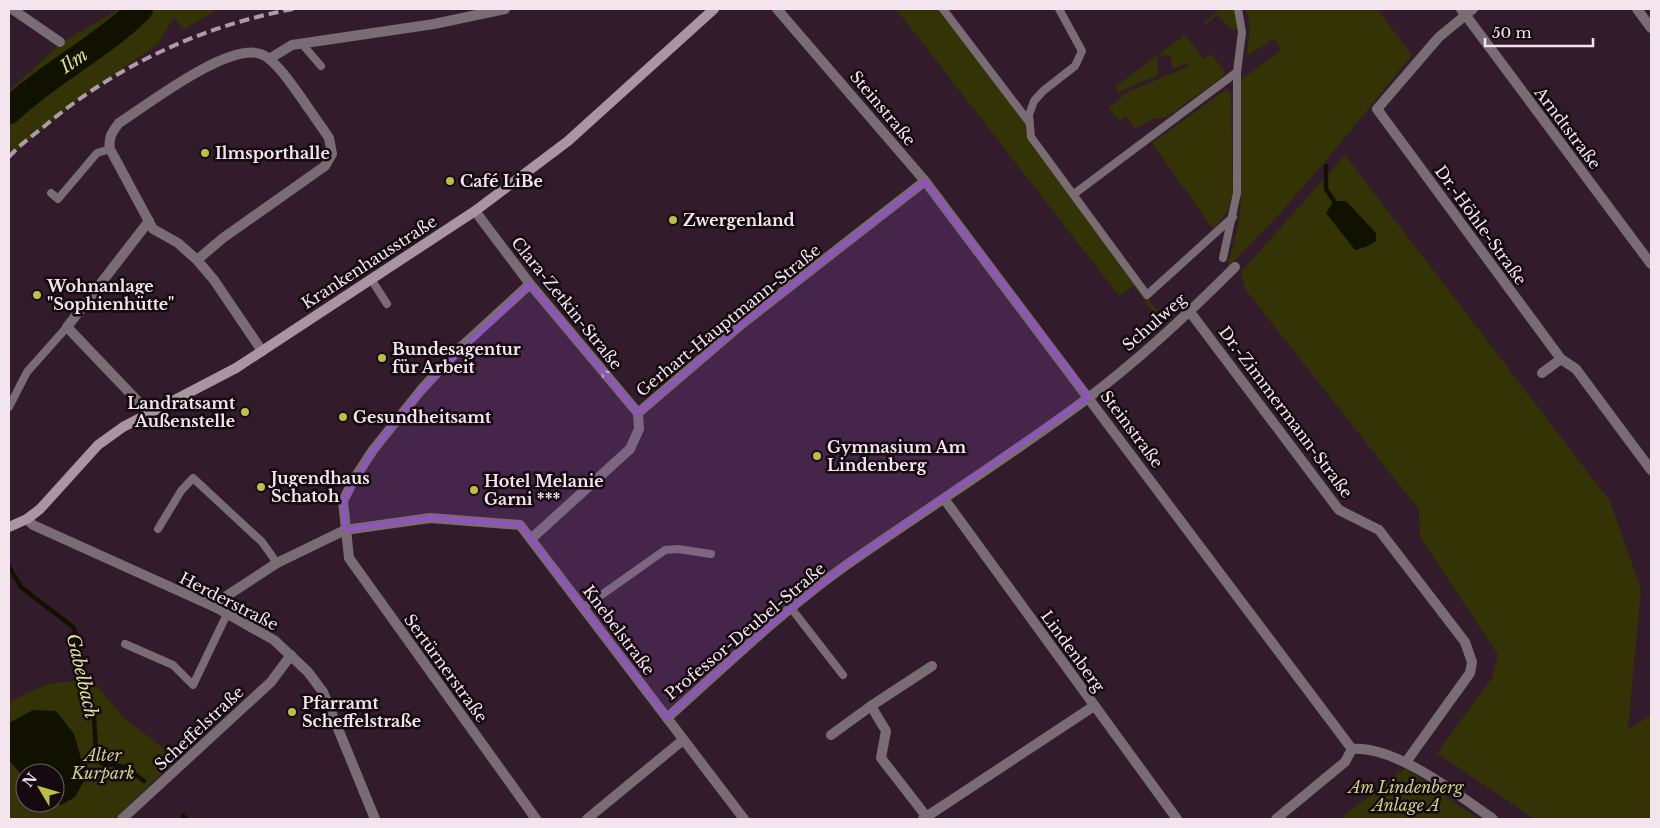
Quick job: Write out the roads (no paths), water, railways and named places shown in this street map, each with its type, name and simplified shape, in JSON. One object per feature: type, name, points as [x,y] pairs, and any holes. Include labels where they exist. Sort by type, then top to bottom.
[{"type":"street","points":[[12,9],[60,42]]},
{"type":"street","points":[[269,59],[292,45],[434,24],[505,9]]},
{"type":"street","name":"Krankenhausstraße","points":[[27,519],[98,445],[149,413],[211,382],[475,211],[568,141],[714,9]]},
{"type":"street","name":"Steinstraße","points":[[777,9],[925,181],[1352,749]]},
{"type":"street","points":[[1637,9],[1651,28]]},
{"type":"street","name":"Dr.-Höhle-Straße","points":[[1466,11],[1438,37],[1377,108],[1561,359],[1576,369],[1651,470]]},
{"type":"street","name":"Arndtstraße","points":[[1466,11],[1651,264]]},
{"type":"street","points":[[197,260],[223,238],[325,166],[332,154],[328,138],[323,129],[269,59],[262,54],[244,52],[222,58],[119,123],[112,131],[108,141],[110,149],[153,229],[178,243],[197,260],[214,280],[262,350]]},
{"type":"street","name":"Gerhart-Hauptmann-Straße","points":[[532,538],[630,449],[639,429],[638,413],[744,323],[925,181]]},
{"type":"street","name":"Clara-Zetkin-Straße","points":[[475,211],[530,284],[638,413]]},
{"type":"street","points":[[149,221],[67,327],[149,413]]},
{"type":"street","name":"Schulweg","points":[[1089,397],[1190,312],[1235,267]]},
{"type":"street","name":"Sertürnerstraße","points":[[530,284],[459,349],[421,390],[373,450],[354,479],[343,501],[349,558],[536,819]]},
{"type":"street","name":"Dr.-Zimmermann-Straße","points":[[1190,312],[1339,510],[1379,530],[1465,642],[1472,662],[1470,673],[1406,762]]},
{"type":"street","points":[[1542,373],[1561,359]]},
{"type":"street","name":"Professor-Deubel-Straße","points":[[667,718],[791,608],[845,566],[945,500],[1089,397]]},
{"type":"street","name":"Lindenberg","points":[[945,500],[1177,819]]},
{"type":"street","name":"Knebelstraße","points":[[217,608],[225,597],[277,562],[345,530],[430,518],[520,525],[532,538],[744,819]]},
{"type":"street","points":[[9,527],[27,519]]},
{"type":"street","name":"Herderstraße","points":[[27,519],[33,525],[217,608],[274,640],[291,655],[323,692],[375,819]]},
{"type":"street","name":"Scheffelstraße","points":[[122,819],[271,682],[291,655]]},
{"type":"street","points":[[831,736],[871,706],[932,666]]},
{"type":"street","points":[[871,706],[886,731],[881,758],[924,818],[1094,706]]},
{"type":"street","points":[[587,819],[683,740]]},
{"type":"street","points":[[1276,819],[1345,762],[1352,749],[1366,748],[1406,762],[1493,819]]},
{"type":"lane","points":[[943,9],[1030,123]]},
{"type":"lane","points":[[1059,9],[1082,51],[1075,66],[1043,90],[1034,101],[1029,115],[1032,137],[1147,295],[1233,217]]},
{"type":"lane","points":[[1223,258],[1238,193],[1237,72],[1242,32],[1238,9]]},
{"type":"lane","points":[[302,44],[321,66]]},
{"type":"lane","points":[[1074,194],[1237,72]]},
{"type":"lane","points":[[50,193],[58,199],[97,154],[110,149]]},
{"type":"lane","points":[[371,279],[387,304]]},
{"type":"lane","points":[[9,407],[27,372],[67,327]]},
{"type":"lane","points":[[158,529],[181,492],[193,478],[262,542],[277,562]]},
{"type":"lane","points":[[584,608],[665,550],[678,549],[711,554]]},
{"type":"lane","points":[[791,608],[843,675]]},
{"type":"lane","points":[[125,644],[173,665],[193,685],[228,614]]},
{"type":"waterway","name":"Ilm","points":[[9,111],[41,84],[109,36],[140,9]]},
{"type":"waterway","points":[[1326,166],[1326,189],[1334,201]]},
{"type":"waterway","name":"Gabelbach","points":[[9,567],[21,587],[74,628],[94,718],[96,751],[101,763],[125,767],[144,781]]},
{"type":"waterway","name":"Gabelbach","points":[[183,816],[186,819]]},
{"type":"railway","points":[[9,157],[22,144],[74,103],[132,66],[194,37],[259,16],[293,9]]},
{"type":"place","name":"Ilmsporthalle","points":[[205,153]]},
{"type":"place","name":"Café LiBe","points":[[450,181]]},
{"type":"place","name":"Zwergenland","points":[[673,220]]},
{"type":"place","name":"Wohnanlage \"Sophienhütte\"","points":[[37,295]]},
{"type":"place","name":"Bundesagentur für Arbeit","points":[[382,358]]},
{"type":"place","name":"Landratsamt Außenstelle","points":[[245,412]]},
{"type":"place","name":"Gesundheitsamt","points":[[343,417]]},
{"type":"place","name":"Gymnasium Am Lindenberg","points":[[817,456]]},
{"type":"place","name":"Jugendhaus Schatoh","points":[[261,487]]},
{"type":"place","name":"Hotel Melanie Garni ***","points":[[474,490]]},
{"type":"place","name":"Pfarramt Scheffelstraße","points":[[292,712]]},
{"type":"park label","name":"Alter Kurpark","points":[[103,764]]},
{"type":"park label","name":"Am Lindenberg Anlage A","points":[[1406,796]]}]
